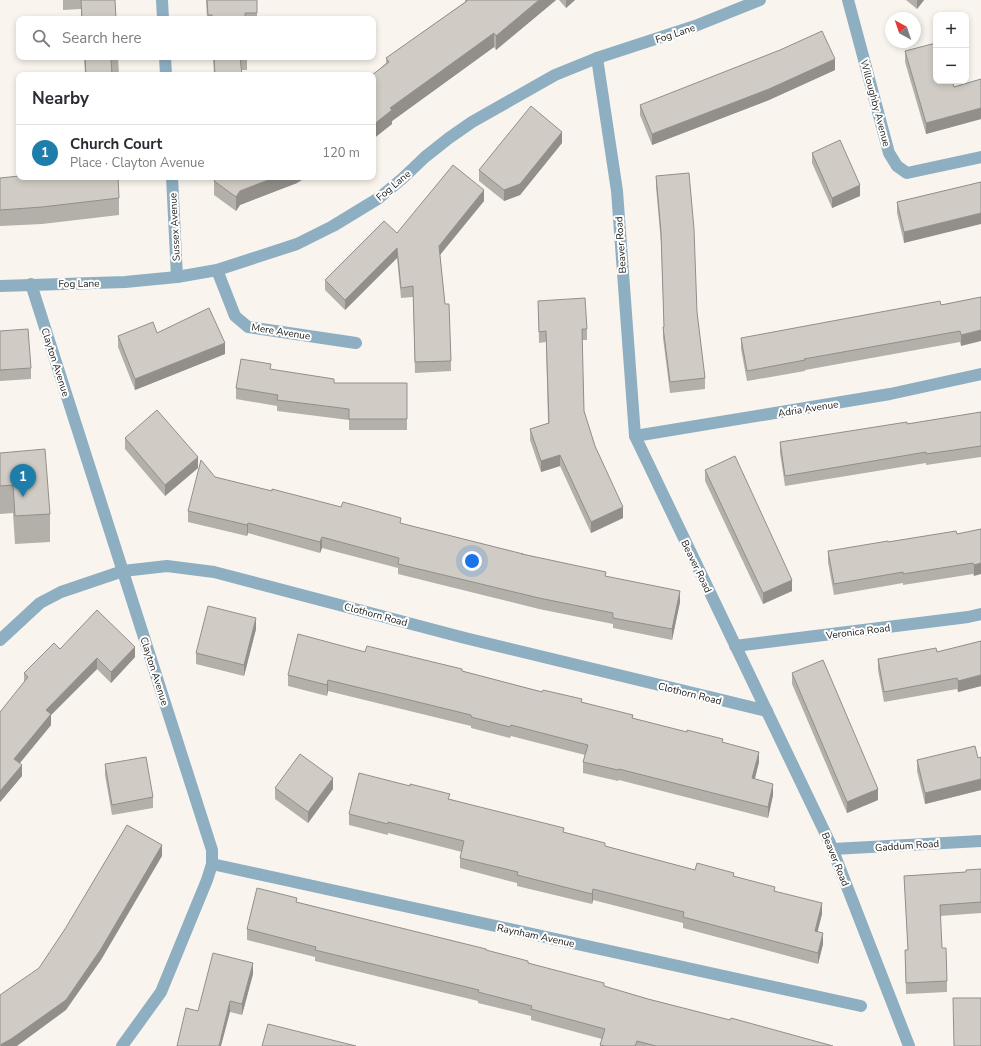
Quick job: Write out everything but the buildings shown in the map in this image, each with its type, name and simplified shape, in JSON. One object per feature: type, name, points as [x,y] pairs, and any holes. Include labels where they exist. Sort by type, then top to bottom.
[{"type":"street","points":[[162,0],[163,16]]},
{"type":"street","name":"Fog Lane","points":[[0,286],[125,282],[177,277],[217,270],[297,244],[333,226],[379,198],[403,178],[425,156],[472,122],[555,75],[597,58],[694,26],[760,0]]},
{"type":"street","name":"Willoughby Avenue","points":[[848,0],[889,153],[897,166],[907,173],[981,157]]},
{"type":"street","name":"Beaver Road","points":[[597,58],[617,191],[635,436],[833,850],[909,1046]]},
{"type":"street","points":[[165,60],[166,72]]},
{"type":"street","name":"Sussex Avenue","points":[[172,180],[177,277]]},
{"type":"street","name":"Mere Avenue","points":[[217,270],[235,316],[248,327],[356,342]]},
{"type":"street","name":"Clayton Avenue","points":[[31,284],[212,850],[212,864],[207,880],[161,992],[122,1046]]},
{"type":"street","name":"Adria Avenue","points":[[635,436],[890,394],[981,374]]},
{"type":"street","name":"Clothorn Road","points":[[0,640],[40,603],[61,592],[123,571],[167,566],[214,572],[464,638],[767,712]]},
{"type":"street","name":"Veronica Road","points":[[735,646],[968,617],[981,614]]},
{"type":"street","name":"Gaddum Road","points":[[833,850],[981,840]]},
{"type":"street","name":"Raynham Avenue","points":[[212,864],[861,1006]]},
{"type":"place","name":"Church Court","points":[[23,497]]}]
